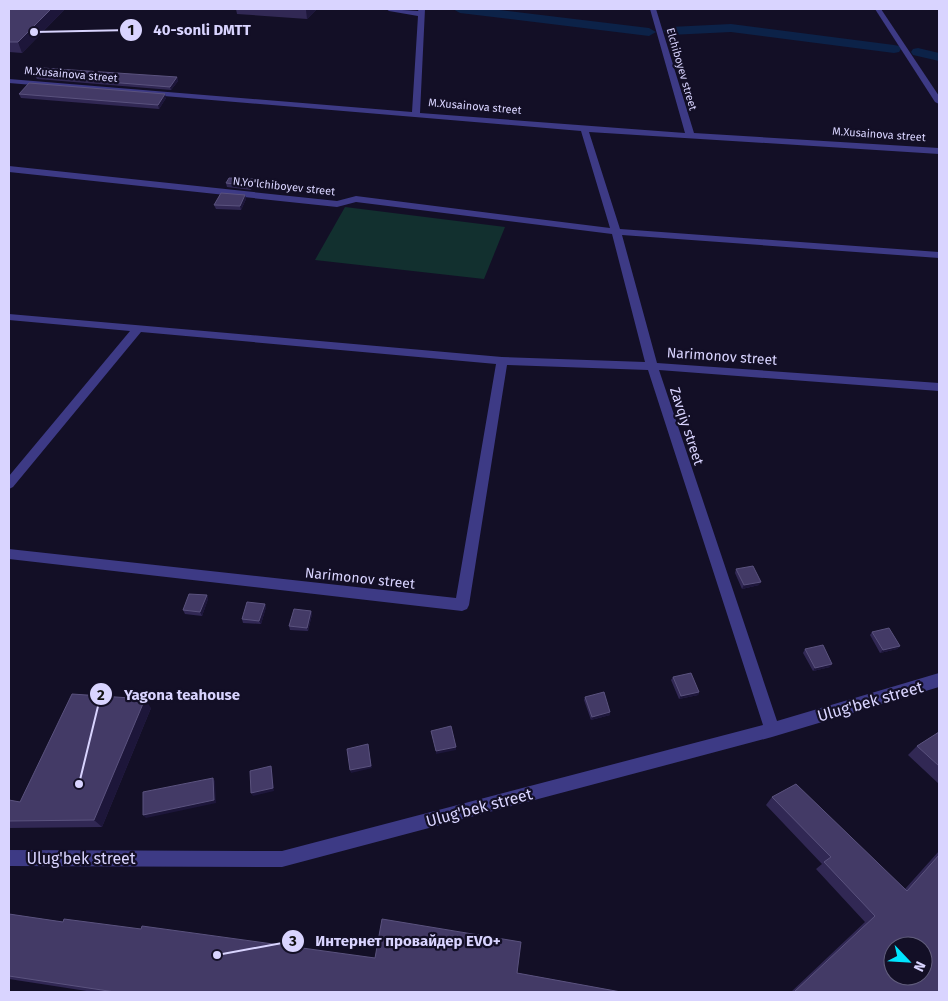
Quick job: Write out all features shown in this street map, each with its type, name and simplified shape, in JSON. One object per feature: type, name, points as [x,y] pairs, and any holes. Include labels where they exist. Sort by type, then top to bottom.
[{"type":"street","points":[[389,9],[422,12],[416,114]]},
{"type":"street","name":"Elchiboyev street","points":[[653,9],[690,135]]},
{"type":"street","points":[[878,9],[939,102]]},
{"type":"street","name":"M.Xusainova street","points":[[9,81],[584,128],[939,151]]},
{"type":"street","name":"Zavqiy street","points":[[584,128],[616,232],[652,366],[772,730]]},
{"type":"street","name":"N.Yo'lchiboyev street","points":[[9,169],[338,204],[356,199],[616,232]]},
{"type":"street","points":[[616,232],[939,255]]},
{"type":"street","name":"Narimonov street","points":[[9,317],[502,362],[652,366],[939,387]]},
{"type":"street","points":[[9,484],[138,329]]},
{"type":"street","name":"Narimonov street","points":[[9,554],[462,605],[502,362]]},
{"type":"street","name":"Ulug'bek street","points":[[9,858],[282,859],[772,730],[939,680]]},
{"type":"green space","points":[[345,207],[505,227],[484,279],[315,260]]},
{"type":"building","points":[[9,9],[51,9],[18,42],[9,42]]},
{"type":"building","points":[[42,68],[177,77],[170,87],[35,76]]},
{"type":"building","points":[[29,83],[165,94],[158,105],[19,94]]},
{"type":"building","points":[[229,178],[254,179],[250,186],[226,183]]},
{"type":"building","points":[[221,193],[245,195],[240,206],[214,205]]},
{"type":"building","points":[[753,566],[761,582],[744,585],[736,569]]},
{"type":"building","points":[[189,594],[207,595],[200,612],[183,610]]},
{"type":"building","points":[[247,602],[265,604],[259,621],[242,619]]},
{"type":"building","points":[[294,609],[311,611],[307,628],[289,626]]},
{"type":"building","points":[[889,628],[900,646],[883,650],[872,632]]},
{"type":"building","points":[[823,645],[832,664],[815,668],[805,649]]},
{"type":"building","points":[[691,673],[699,692],[681,696],[673,677]]},
{"type":"building","points":[[604,692],[610,712],[592,717],[585,697]]},
{"type":"building","points":[[72,694],[145,699],[94,820],[9,821],[9,800],[20,802]]},
{"type":"building","points":[[451,726],[456,747],[436,751],[431,731]]},
{"type":"building","points":[[939,732],[939,766],[917,746]]},
{"type":"building","points":[[368,744],[371,766],[350,770],[347,749]]},
{"type":"building","points":[[271,766],[273,788],[251,793],[250,771]]},
{"type":"building","points":[[213,778],[214,800],[143,815],[143,792]]},
{"type":"building","points":[[796,784],[907,891],[939,855],[939,992],[794,992],[875,916],[824,862],[831,857],[772,797]]},
{"type":"building","points":[[9,914],[63,922],[64,919],[141,929],[142,926],[375,958],[382,919],[521,942],[517,973],[621,992],[115,992],[9,976]]},
{"type":"waterway","points":[[460,9],[649,32]]},
{"type":"waterway","points":[[670,31],[731,28],[894,49]]},
{"type":"waterway","points":[[918,52],[939,57]]},
{"type":"place","name":"40-sonli DMTT","points":[[34,32]]},
{"type":"place","name":"Yagona teahouse","points":[[79,784]]},
{"type":"place","name":"Интернет провайдер EVO+","points":[[217,955]]}]
